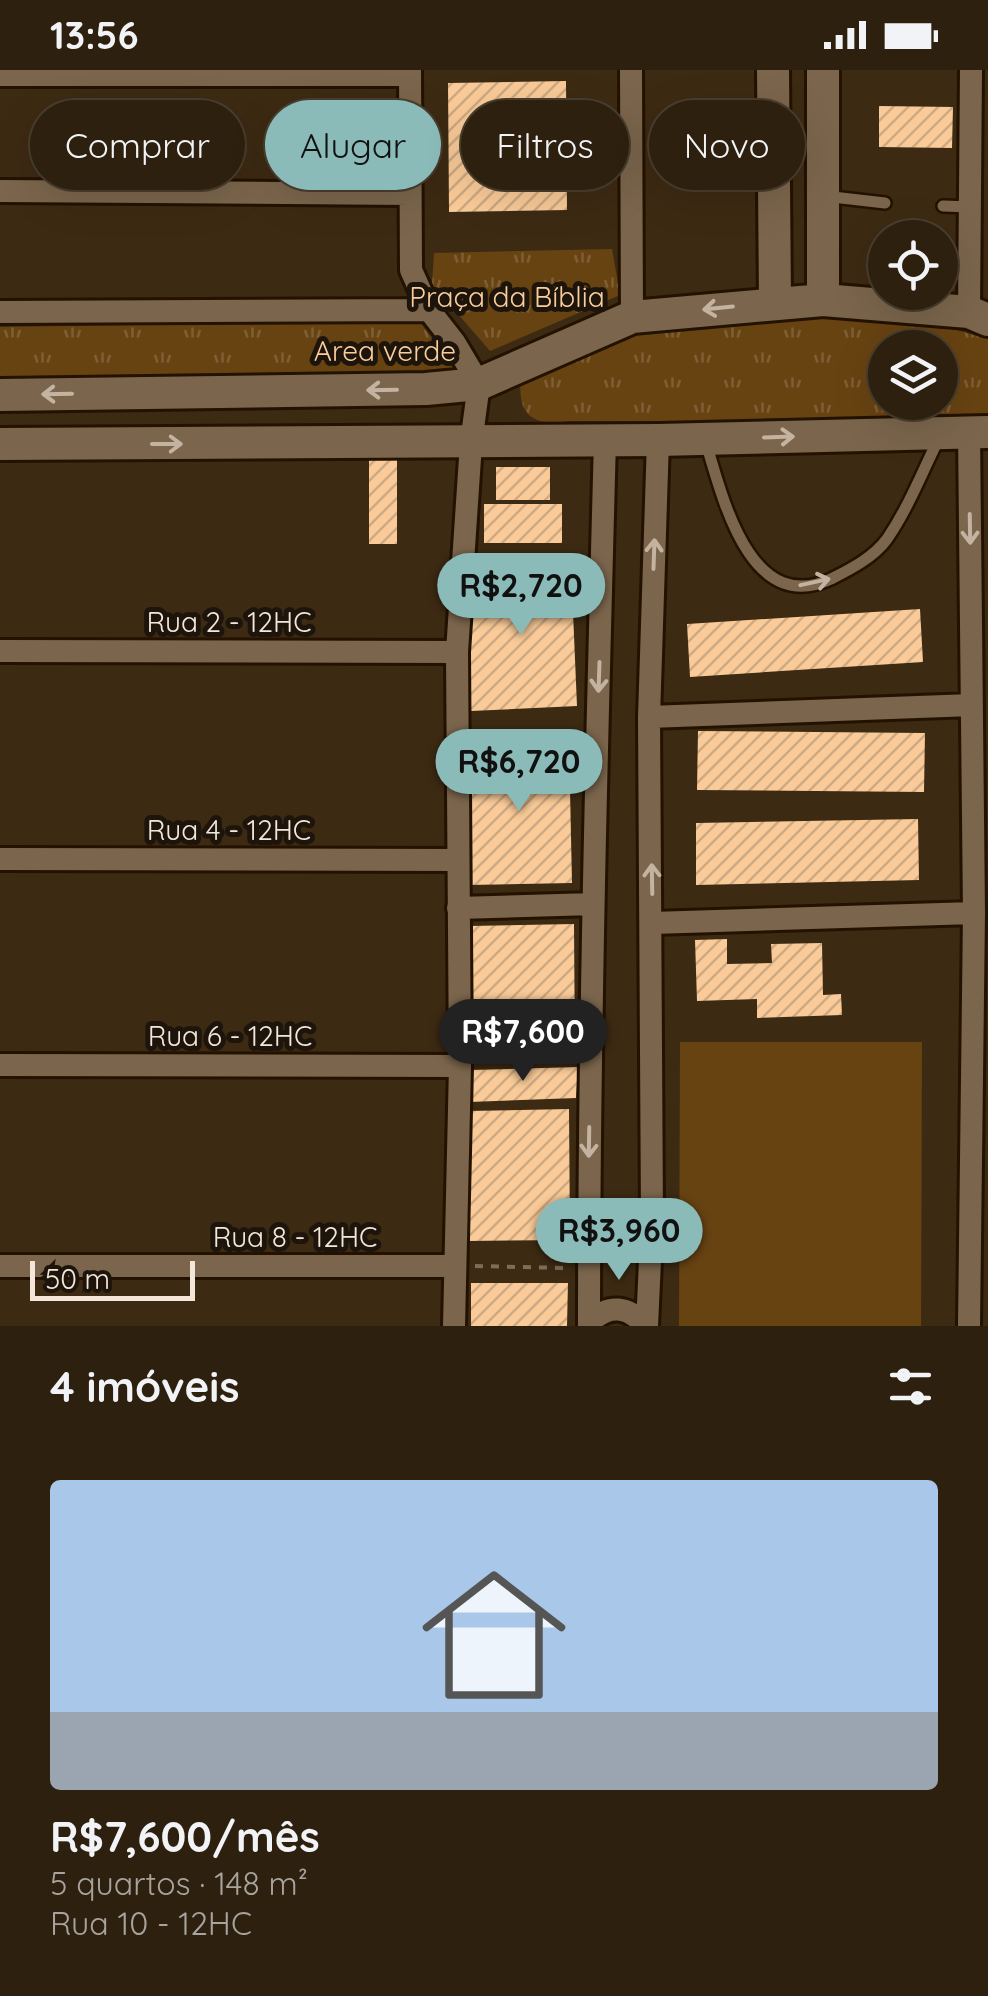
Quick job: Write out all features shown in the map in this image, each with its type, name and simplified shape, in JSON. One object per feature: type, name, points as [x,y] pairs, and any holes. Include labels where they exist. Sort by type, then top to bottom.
[{"type":"street","points":[[631,70],[632,317]]},
{"type":"street","points":[[774,70],[774,302]]},
{"type":"street","points":[[823,70],[823,300]]},
{"type":"street","points":[[0,395],[426,389],[479,384],[632,317],[774,302],[823,300],[978,316],[970,207],[971,70]]},
{"type":"street","points":[[0,76],[410,72],[411,270],[428,310],[454,342],[479,384],[471,442],[457,652],[460,1066],[454,1326]]},
{"type":"street","points":[[0,191],[410,194]]},
{"type":"street","points":[[0,312],[428,310]]},
{"type":"street","points":[[0,444],[658,440],[966,432],[979,1197],[979,1271],[969,1326]]},
{"type":"street","points":[[589,1324],[592,904],[606,440]]},
{"type":"street","points":[[646,1326],[652,1217],[649,716],[658,440]]},
{"type":"street","name":"Rua 2 - 12HC","points":[[0,651],[457,652]]},
{"type":"street","points":[[649,716],[972,705]]},
{"type":"street","name":"Rua 4 - 12HC","points":[[0,859],[458,860]]},
{"type":"street","points":[[458,908],[592,904]]},
{"type":"street","points":[[652,923],[974,913]]},
{"type":"street","name":"Rua 6 - 12HC","points":[[0,1065],[460,1066]]},
{"type":"street","points":[[587,1223],[602,1244],[628,1248],[643,1236],[652,1217]]},
{"type":"street","name":"Rua 8 - 12HC","points":[[0,1266],[456,1266]]},
{"type":"street","points":[[589,1324],[609,1310],[622,1310],[635,1313],[646,1326]]},
{"type":"lane","points":[[823,196],[884,203]]},
{"type":"lane","points":[[943,206],[970,207]]},
{"type":"lane","points":[[705,439],[728,515],[750,556],[782,584],[812,588],[854,568],[885,542],[966,432]]},
{"type":"path","points":[[456,1266],[589,1268]]},
{"type":"green space","name":"Praça da Bíblia","points":[[612,249],[620,295],[490,351],[432,284],[434,253]]},
{"type":"green space","points":[[841,313],[956,330],[868,330],[868,420],[899,420],[544,422],[524,408],[521,375],[642,327]]},
{"type":"green space","name":"Area verde","points":[[419,321],[454,368],[426,379],[0,383],[0,327]]},
{"type":"green space","points":[[958,330],[988,339],[988,417],[958,418]]},
{"type":"green space","points":[[680,1042],[922,1042],[921,1326],[679,1326]]},
{"type":"building","points":[[566,81],[566,100],[461,100],[461,190],[567,190],[567,210],[449,212],[448,83]]},
{"type":"building","points":[[879,106],[953,107],[952,148],[879,147]]},
{"type":"building","points":[[369,455],[397,455],[397,544],[369,544]]},
{"type":"building","points":[[496,467],[550,467],[550,500],[496,500]]},
{"type":"building","points":[[484,504],[562,504],[562,543],[484,543]]},
{"type":"building","points":[[571,565],[577,706],[471,711],[466,569]]},
{"type":"building","points":[[920,609],[923,662],[690,677],[687,624]]},
{"type":"building","points":[[698,731],[925,733],[924,792],[697,790]]},
{"type":"building","points":[[569,743],[572,883],[468,885],[466,746]]},
{"type":"building","points":[[918,819],[919,880],[696,885],[696,823]]},
{"type":"building","points":[[574,924],[575,1058],[471,1060],[470,926]]},
{"type":"building","points":[[727,939],[727,964],[772,963],[771,944],[822,943],[823,995],[841,994],[842,1015],[757,1018],[757,999],[697,1001],[695,940]]},
{"type":"building","points":[[578,1067],[576,1098],[469,1102],[470,1070]]},
{"type":"building","points":[[569,1109],[570,1240],[467,1241],[467,1111]]},
{"type":"building","points":[[471,1283],[568,1283],[567,1326],[471,1326]]}]
